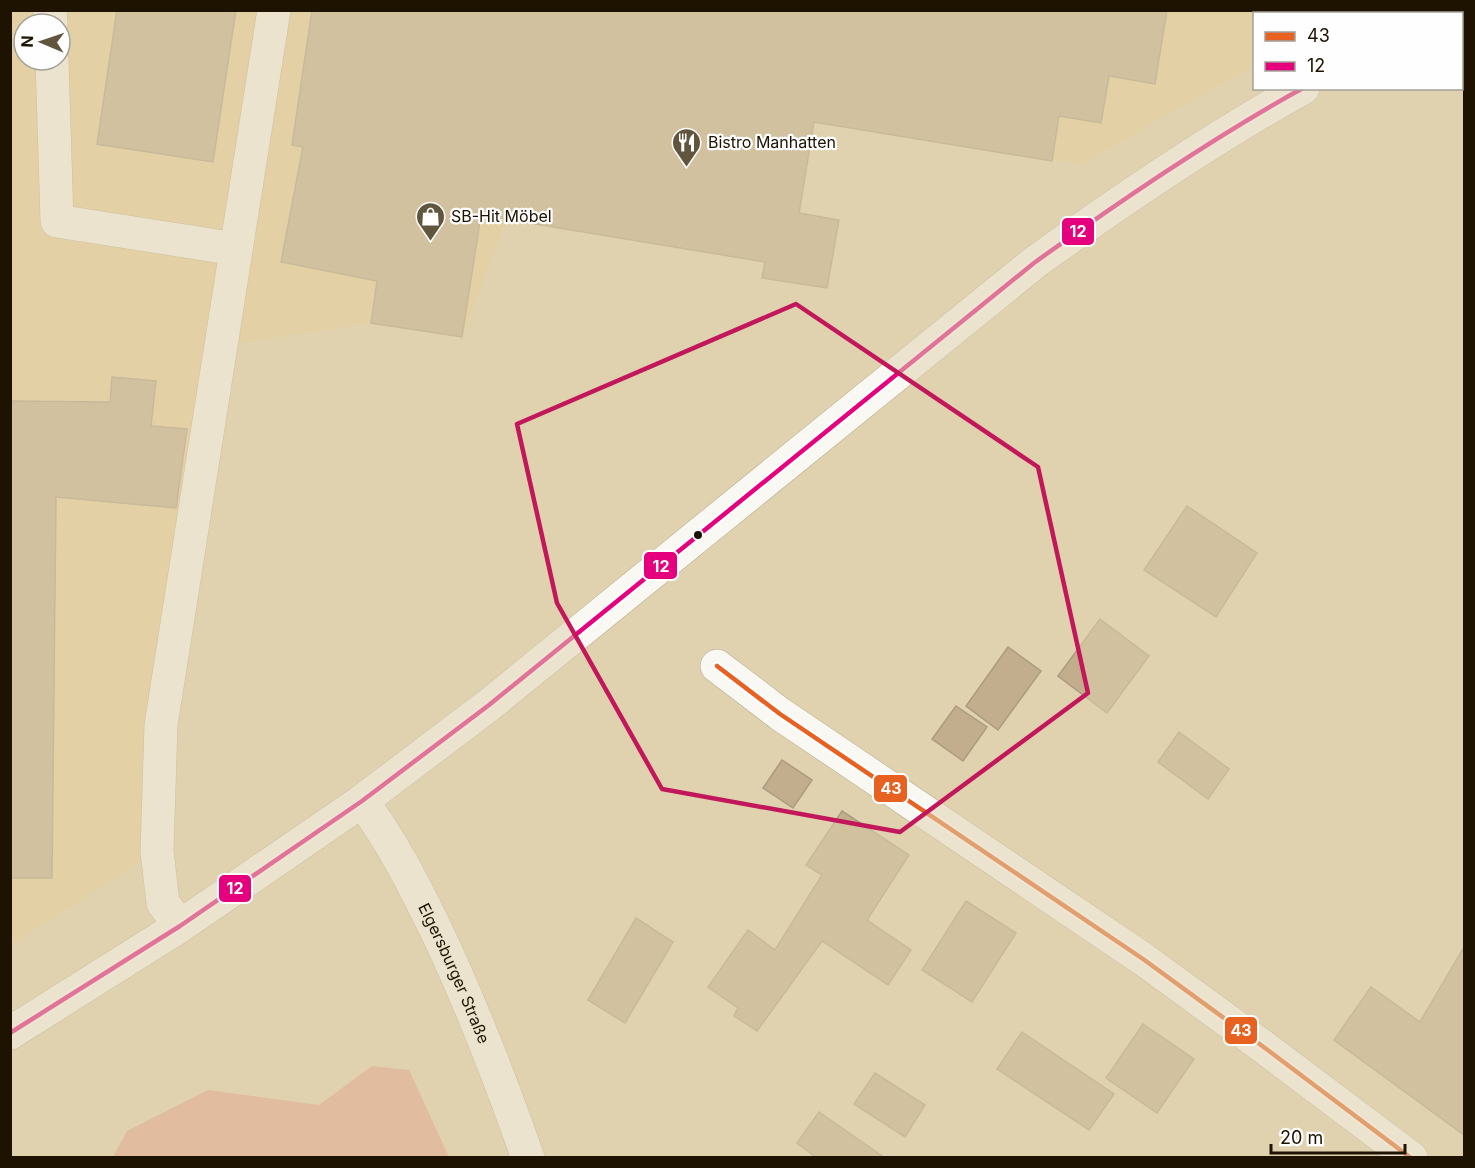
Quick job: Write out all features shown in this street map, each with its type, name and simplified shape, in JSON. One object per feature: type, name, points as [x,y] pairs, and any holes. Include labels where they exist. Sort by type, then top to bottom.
[{"type":"main road","points":[[180,926],[163,903],[157,851],[161,725],[274,10]]},
{"type":"main road","points":[[52,72],[57,220],[236,249]]},
{"type":"main road","points":[[10,1034],[180,926],[362,801],[489,705],[1034,263],[1117,203],[1250,118],[1299,90]]},
{"type":"main road","points":[[717,666],[799,727],[1143,959],[1411,1158]]},
{"type":"main road","name":"Elgersburger Straße","points":[[362,801],[406,868],[467,995],[528,1158]]},
{"type":"highlighted area","points":[[796,304],[1038,467],[1088,693],[900,832],[662,789],[557,603],[517,424]]},
{"type":"shaded area","points":[[11,11],[1351,11],[1253,12],[1253,66],[1081,164],[815,122],[799,213],[839,220],[827,288],[762,278],[765,262],[507,219],[462,337],[371,323],[221,346],[157,851],[11,945]]},
{"type":"shaded area","points":[[372,1066],[409,1070],[449,1157],[113,1157],[127,1131],[208,1090],[319,1105]]},
{"type":"building","points":[[117,10],[236,10],[213,162],[97,144]]},
{"type":"building","points":[[312,10],[1167,10],[1155,84],[1109,76],[1101,123],[1059,116],[1052,161],[814,122],[799,213],[839,220],[827,288],[762,278],[765,262],[481,215],[462,337],[371,323],[377,281],[281,262],[303,147],[292,145]]},
{"type":"building","points":[[112,377],[156,381],[151,426],[187,429],[176,508],[56,497],[52,878],[10,878],[10,401],[110,402]]},
{"type":"building","points":[[1187,506],[1257,553],[1216,617],[1144,570]]},
{"type":"building","points":[[1100,619],[1149,656],[1107,713],[1058,676]]},
{"type":"building","points":[[1008,647],[1041,671],[998,730],[966,706]]},
{"type":"building","points":[[956,706],[987,727],[963,761],[932,739]]},
{"type":"building","points":[[1179,732],[1229,769],[1208,799],[1158,762]]},
{"type":"building","points":[[782,760],[812,780],[793,808],[763,788]]},
{"type":"building","points":[[842,811],[909,855],[867,920],[911,950],[888,985],[822,941],[757,1031],[734,1016],[738,1008],[708,987],[748,930],[775,950],[822,875],[806,865]]},
{"type":"building","points":[[966,901],[1016,933],[972,1002],[922,970]]},
{"type":"building","points":[[636,918],[673,942],[625,1023],[588,1000]]},
{"type":"building","points":[[1464,947],[1464,1135],[1334,1040],[1371,987],[1420,1022]]},
{"type":"building","points":[[1143,1024],[1194,1059],[1157,1113],[1106,1078]]},
{"type":"building","points":[[1022,1032],[1114,1094],[1089,1130],[997,1069]]},
{"type":"building","points":[[875,1073],[925,1105],[905,1137],[854,1104]]},
{"type":"building","points":[[819,1112],[885,1158],[817,1158],[797,1143]]},
{"type":"transit line","name":"12","points":[[10,1033],[180,926],[362,801],[489,705],[1034,263],[1166,171],[1300,90]]},
{"type":"transit line","name":"43","points":[[717,666],[780,714],[1143,959],[1411,1158]]},
{"type":"place","name":"Bistro Manhatten","points":[[687,168]]},
{"type":"place","name":"SB-Hit Möbel","points":[[430,242]]}]
